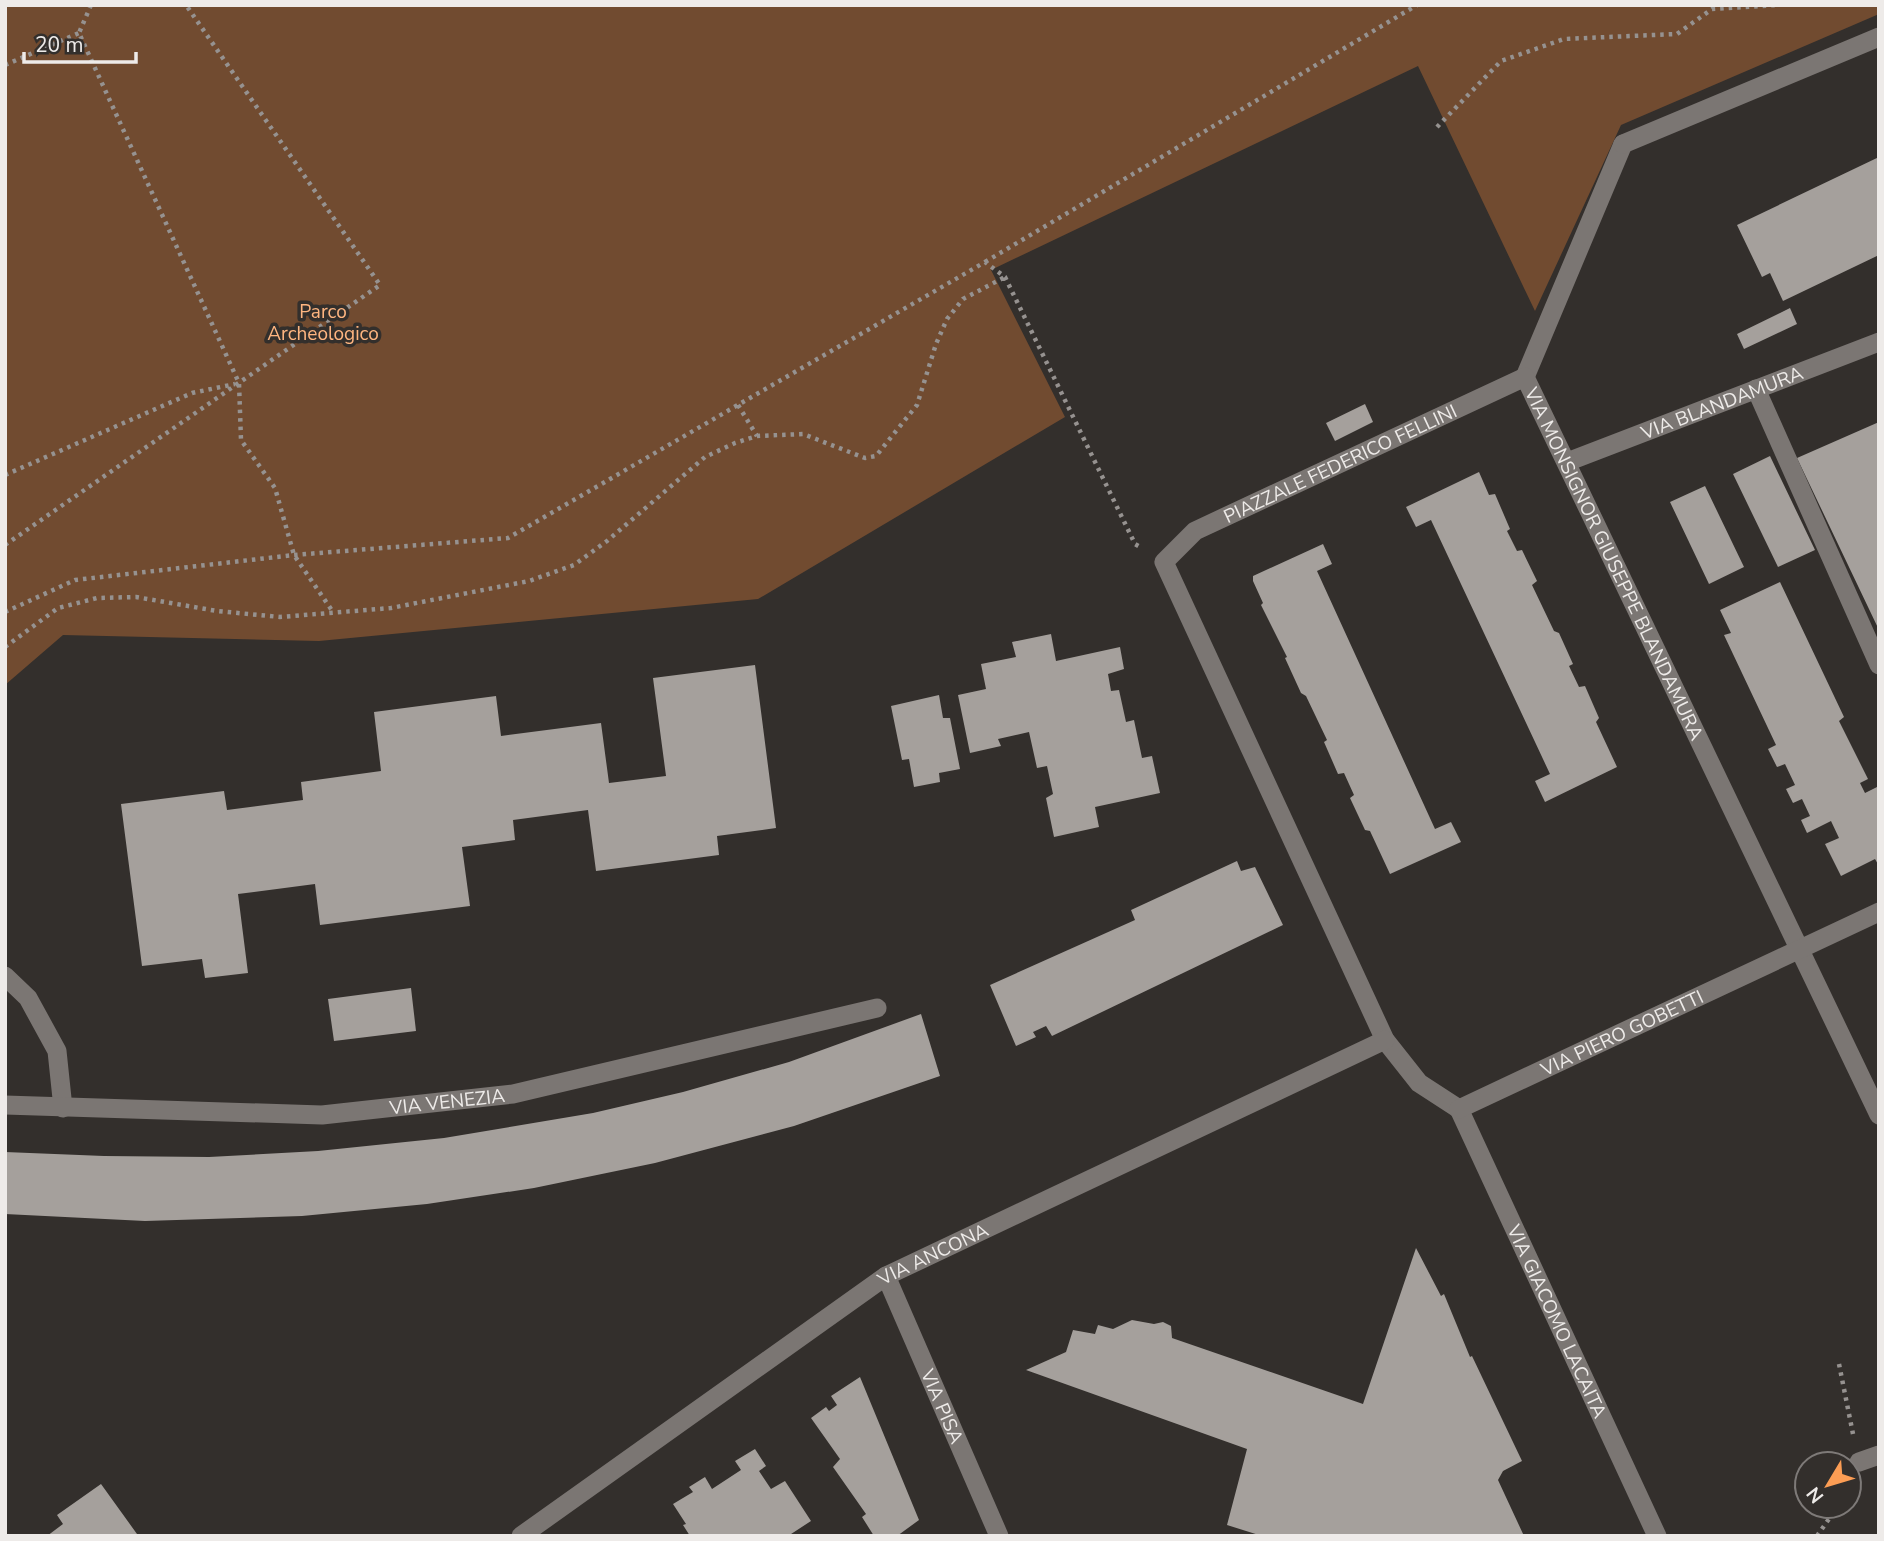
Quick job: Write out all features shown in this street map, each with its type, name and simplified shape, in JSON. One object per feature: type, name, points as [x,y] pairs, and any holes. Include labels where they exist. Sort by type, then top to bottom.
[{"type":"street","name":"VIA MONSIGNOR GIUSEPPE BLANDAMURA","points":[[1879,37],[1623,144],[1525,377],[1879,1115]]},
{"type":"street","name":"VIA BLANDAMURA","points":[[1567,463],[1879,342]]},
{"type":"street","name":"PIAZZALE FEDERICO FELLINI","points":[[1164,562],[1195,531],[1525,377]]},
{"type":"street","points":[[1756,389],[1879,665]]},
{"type":"street","points":[[1164,562],[1385,1040],[1419,1083],[1459,1109]]},
{"type":"street","name":"VIA PIERO GOBETTI","points":[[1459,1109],[1879,912]]},
{"type":"street","points":[[5,976],[28,998],[57,1051],[63,1108]]},
{"type":"street","name":"VIA VENEZIA","points":[[5,1105],[322,1115],[513,1094],[877,1007]]},
{"type":"street","name":"VIA ANCONA","points":[[520,1536],[886,1276],[1385,1040]]},
{"type":"street","name":"VIA GIACOMO LACAITA","points":[[1459,1109],[1657,1536]]},
{"type":"street","name":"VIA PISA","points":[[886,1276],[999,1536]]},
{"type":"path","points":[[5,65],[79,33],[91,5]]},
{"type":"path","points":[[5,545],[380,285],[186,5]]},
{"type":"path","points":[[5,612],[75,580],[294,555],[508,538],[985,261],[1417,5]]},
{"type":"path","points":[[1437,127],[1502,61],[1564,39],[1677,33],[1712,9],[1777,5]]},
{"type":"path","points":[[79,33],[239,383],[240,440],[275,488],[294,555],[334,612]]},
{"type":"path","points":[[985,261],[1006,277],[1135,544],[1164,562]]},
{"type":"path","points":[[5,647],[58,608],[97,598],[135,597],[217,611],[279,617],[391,608],[515,584],[574,565],[607,541],[705,457],[735,443],[757,436],[803,434],[864,458],[876,456],[917,405],[936,344],[947,319],[963,299],[1006,277]]},
{"type":"path","points":[[5,475],[192,393],[239,383]]},
{"type":"path","points":[[738,405],[757,436]]},
{"type":"path","points":[[1839,1364],[1856,1450]]},
{"type":"path","points":[[1817,1536],[1828,1520]]},
{"type":"green space","name":"Parco Archeologico","points":[[5,5],[1879,5],[1879,14],[1621,125],[1535,311],[1418,66],[991,270],[1065,417],[758,599],[319,641],[63,635],[5,685]]},
{"type":"building","points":[[1879,157],[1879,255],[1783,301],[1770,273],[1762,277],[1737,225]]},
{"type":"building","points":[[1790,308],[1797,324],[1744,349],[1737,334]]},
{"type":"building","points":[[1365,404],[1373,422],[1335,441],[1326,423]]},
{"type":"building","points":[[1879,422],[1879,630],[1797,458]]},
{"type":"building","points":[[1770,456],[1815,550],[1778,567],[1733,474]]},
{"type":"building","points":[[1479,472],[1489,495],[1495,494],[1510,529],[1507,531],[1517,551],[1522,550],[1537,581],[1532,585],[1554,631],[1559,633],[1573,664],[1569,666],[1579,687],[1585,686],[1599,718],[1596,722],[1617,767],[1545,802],[1535,781],[1550,774],[1431,520],[1416,527],[1406,507]]},
{"type":"building","points":[[1705,486],[1744,567],[1709,584],[1670,502]]},
{"type":"building","points":[[1323,544],[1332,564],[1317,571],[1435,829],[1451,822],[1461,842],[1390,874],[1370,831],[1365,830],[1350,798],[1354,795],[1344,773],[1338,774],[1324,742],[1327,740],[1306,696],[1301,693],[1285,658],[1287,657],[1261,605],[1263,603],[1253,581],[1253,576]]},
{"type":"building","points":[[1780,582],[1844,717],[1839,721],[1868,779],[1860,783],[1865,793],[1879,786],[1879,866],[1875,859],[1841,876],[1825,844],[1839,838],[1831,821],[1807,833],[1801,820],[1810,816],[1802,799],[1793,803],[1786,789],[1795,785],[1785,764],[1777,767],[1768,749],[1776,745],[1724,635],[1731,633],[1720,610]]},
{"type":"building","points":[[1051,634],[1056,661],[1120,647],[1124,669],[1108,674],[1111,691],[1119,690],[1126,722],[1134,720],[1142,758],[1152,756],[1160,793],[1095,807],[1099,827],[1054,837],[1046,798],[1053,794],[1047,766],[1037,768],[1029,732],[998,739],[1001,746],[970,753],[958,695],[986,689],[981,664],[1016,657],[1012,642]]},
{"type":"building","points":[[755,665],[776,828],[717,836],[719,855],[596,871],[588,810],[513,820],[515,840],[462,847],[470,906],[320,925],[315,884],[238,894],[248,973],[205,978],[202,959],[142,966],[121,804],[224,791],[227,810],[303,800],[301,782],[381,771],[374,712],[496,696],[501,736],[601,723],[609,783],[666,776],[653,678]]},
{"type":"building","points":[[939,695],[943,718],[950,718],[960,769],[939,773],[940,782],[914,787],[909,759],[902,760],[891,706]]},
{"type":"building","points":[[1237,861],[1241,871],[1255,867],[1283,925],[1052,1036],[1046,1026],[1033,1032],[1036,1037],[1016,1046],[990,985],[1135,920],[1131,910]]},
{"type":"building","points":[[411,988],[416,1031],[334,1041],[328,999]]},
{"type":"building","points":[[921,1014],[940,1076],[794,1126],[655,1163],[534,1188],[427,1204],[302,1216],[145,1221],[5,1214],[5,1152],[209,1157],[318,1151],[444,1138],[593,1113],[683,1092],[789,1062]]},
{"type":"building","points":[[1416,1248],[1441,1296],[1444,1294],[1470,1357],[1472,1356],[1522,1461],[1503,1471],[1498,1480],[1524,1536],[1262,1536],[1227,1525],[1247,1449],[1026,1370],[1066,1352],[1073,1330],[1095,1334],[1098,1325],[1113,1329],[1132,1320],[1154,1324],[1163,1322],[1171,1326],[1172,1338],[1363,1404]]},
{"type":"building","points":[[860,1377],[919,1520],[897,1536],[874,1536],[862,1517],[866,1514],[833,1467],[840,1459],[811,1418],[826,1407],[829,1411],[837,1405],[831,1396]]},
{"type":"building","points":[[755,1449],[766,1466],[759,1471],[771,1489],[785,1481],[811,1521],[788,1536],[690,1536],[673,1504],[693,1492],[689,1487],[705,1477],[712,1489],[741,1470],[735,1461]]},
{"type":"building","points":[[101,1484],[137,1534],[47,1536],[63,1524],[57,1515]]}]
